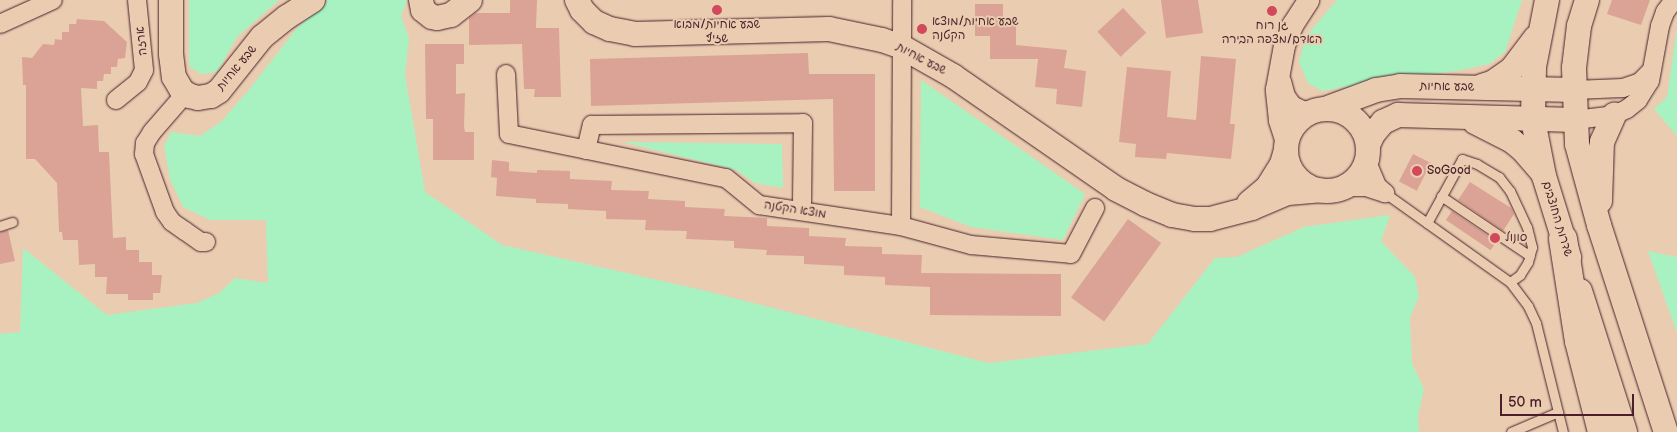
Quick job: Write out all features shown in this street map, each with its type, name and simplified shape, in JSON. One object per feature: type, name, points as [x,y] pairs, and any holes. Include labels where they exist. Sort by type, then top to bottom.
[{"type":"highway","points":[[1563,239],[1578,341],[1602,432]]},
{"type":"main road","points":[[171,0],[172,66],[176,82],[185,94]]},
{"type":"main road","name":"שבע אחיות","points":[[185,94],[194,98],[202,98],[219,91],[262,37],[287,17],[313,0]]},
{"type":"main road","points":[[421,0],[423,10],[432,17],[437,18],[450,16],[470,0]]},
{"type":"main road","name":"שבע אחיות","points":[[577,0],[582,10],[594,22],[610,29],[635,34],[828,29],[882,40],[902,47],[954,76],[1116,188],[1145,204],[1172,214],[1196,219],[1210,219],[1238,212],[1288,192],[1320,190]]},
{"type":"main road","name":"שדרות החוצבים","points":[[1546,0],[1534,67],[1533,120],[1544,176],[1625,432]]},
{"type":"main road","points":[[1587,0],[1576,46],[1574,90],[1575,120],[1583,172],[1666,432]]},
{"type":"main road","points":[[1479,87],[1492,83],[1512,69],[1539,32]]},
{"type":"main road","name":"שבע אחיות","points":[[1318,110],[1384,88],[1400,86],[1574,90]]},
{"type":"main road","points":[[1368,154],[1361,126],[1354,118],[1335,109],[1318,110],[1300,119],[1291,130],[1286,146],[1287,161],[1299,180],[1320,190],[1329,191],[1345,186],[1358,177],[1368,154],[1373,134],[1383,122],[1391,117],[1409,114],[1533,120],[1575,120]]},
{"type":"main road","points":[[1456,115],[1493,130],[1512,141],[1533,160],[1544,176]]},
{"type":"main road","points":[[1599,226],[1602,142],[1614,115]]},
{"type":"main road","name":"שבע אחיות","points":[[1238,212],[1267,188],[1282,164],[1286,146]]},
{"type":"street","points":[[0,24],[53,0]]},
{"type":"street","name":"ארזה","points":[[116,100],[138,82],[144,70],[137,0]]},
{"type":"street","points":[[901,226],[902,0]]},
{"type":"street","points":[[1286,146],[1276,106],[1276,89],[1280,66],[1292,25],[1308,0]]},
{"type":"street","points":[[1575,120],[1614,115],[1638,100],[1650,82],[1660,26],[1665,12],[1674,0]]},
{"type":"street","points":[[1280,66],[1280,80],[1284,96],[1291,106],[1304,112],[1318,110]]},
{"type":"street","points":[[1574,90],[1609,90],[1634,85],[1646,77],[1653,68]]},
{"type":"street","name":"מוצא הקטנה","points":[[506,74],[509,134],[726,178],[759,205],[901,226],[971,245],[1071,254],[1095,208]]},
{"type":"street","points":[[185,94],[152,132],[146,143],[144,154],[160,201],[172,222],[201,242],[206,242]]},
{"type":"street","points":[[586,150],[592,125],[803,123],[802,211]]},
{"type":"street","points":[[1368,154],[1375,183],[1385,193]]},
{"type":"street","points":[[1345,186],[1354,185],[1385,193]]},
{"type":"lane","points":[[1426,223],[1462,159],[1477,164],[1499,177],[1510,191],[1526,227],[1532,247],[1530,256],[1520,275],[1510,282]]},
{"type":"lane","points":[[1385,193],[1510,282],[1528,306],[1536,323],[1563,432]]},
{"type":"lane","points":[[1441,196],[1530,256]]},
{"type":"lane","points":[[0,226],[12,222]]},
{"type":"lane","points":[[1511,432],[1558,412]]},
{"type":"green space","points":[[189,0],[279,0],[237,37],[217,72],[201,74],[189,66]]},
{"type":"green space","points":[[328,0],[407,0],[401,16],[409,38],[405,75],[425,192],[502,245],[702,290],[989,363],[1148,344],[1215,258],[1237,257],[1304,227],[1390,215],[1381,241],[1415,277],[1419,296],[1410,318],[1412,363],[1424,389],[1418,416],[1419,432],[0,432],[0,334],[20,332],[23,248],[107,315],[197,303],[219,293],[235,278],[268,283],[266,220],[210,220],[183,207],[170,179],[164,146],[171,132],[200,136],[221,122],[248,91],[297,28]]},
{"type":"green space","points":[[1337,0],[1522,0],[1505,52],[1489,64],[1457,71],[1405,77],[1322,91],[1308,83],[1299,62],[1306,36]]},
{"type":"green space","points":[[1677,28],[1677,136],[1654,109],[1667,97]]},
{"type":"green space","points":[[921,80],[1085,194],[1063,240],[971,227],[920,207]]},
{"type":"green space","points":[[623,142],[782,144],[783,188],[755,183],[736,170]]},
{"type":"green space","points":[[1648,251],[1677,257],[1677,333]]},
{"type":"building","points":[[510,0],[537,0],[536,28],[559,28],[561,97],[534,97],[535,89],[524,89],[522,44],[469,45],[469,18],[476,13],[510,13]]},
{"type":"building","points":[[1161,0],[1198,0],[1203,33],[1166,38]]},
{"type":"building","points":[[1612,0],[1650,0],[1641,25],[1607,14]]},
{"type":"building","points":[[975,4],[1003,4],[1003,23],[1016,23],[1016,45],[1067,50],[1064,68],[1086,71],[1082,107],[1056,104],[1057,89],[1035,87],[1038,59],[990,59],[990,36],[975,36]]},
{"type":"building","points":[[1123,8],[1146,33],[1121,57],[1097,32]]},
{"type":"building","points":[[77,19],[104,21],[127,42],[125,58],[118,59],[117,67],[111,67],[111,74],[104,74],[103,81],[97,81],[97,89],[81,88],[83,126],[98,125],[99,152],[109,152],[113,238],[126,237],[126,250],[139,250],[139,262],[152,262],[152,275],[162,275],[160,293],[153,293],[153,300],[128,300],[128,294],[106,294],[107,277],[95,277],[95,264],[79,265],[78,240],[63,240],[62,232],[59,232],[57,183],[35,159],[26,159],[26,85],[23,85],[22,57],[32,58],[43,44],[54,45],[55,39],[62,40],[62,32],[69,32],[69,24],[76,24]]},
{"type":"building","points":[[425,44],[464,44],[464,64],[456,64],[456,94],[465,93],[464,126],[465,132],[474,132],[474,160],[433,160],[433,119],[426,119]]},
{"type":"building","points":[[808,53],[809,74],[875,74],[875,191],[834,191],[833,99],[591,106],[590,59]]},
{"type":"building","points":[[1201,56],[1236,59],[1230,124],[1235,124],[1231,159],[1167,153],[1166,159],[1135,157],[1136,144],[1119,142],[1127,67],[1171,71],[1167,117],[1196,120]]},
{"type":"building","points":[[1413,154],[1431,163],[1417,191],[1399,182]]},
{"type":"building","points":[[492,160],[509,162],[509,171],[537,173],[537,170],[570,171],[570,179],[612,181],[611,190],[649,191],[648,199],[685,201],[685,207],[725,209],[724,216],[767,218],[767,226],[809,228],[809,236],[846,238],[845,246],[882,247],[882,254],[922,255],[921,273],[1061,274],[1061,316],[930,315],[930,287],[885,285],[885,277],[844,275],[844,266],[804,264],[804,256],[766,255],[767,250],[734,248],[734,241],[686,239],[687,231],[645,230],[646,220],[606,219],[606,211],[568,209],[568,204],[536,203],[536,199],[496,196],[497,178],[491,177]]},
{"type":"building","points":[[1470,182],[1511,208],[1514,214],[1503,231],[1458,200]]},
{"type":"building","points":[[1452,211],[1497,241],[1491,250],[1446,220]]},
{"type":"building","points":[[1128,219],[1161,243],[1104,322],[1071,297]]},
{"type":"building","points":[[8,230],[15,261],[0,264],[0,232]]},
{"type":"place","name":"שבע אחיות/מבוא שזיף","points":[[717,10]]},
{"type":"place","name":"גן רוח האדם/מצפה הבירה","points":[[1272,11]]},
{"type":"place","name":"שבע אחיות/מוצא הקטנה","points":[[922,29]]},
{"type":"place","name":"SoGood","points":[[1417,171]]},
{"type":"place","name":"סונול","points":[[1495,238]]}]
